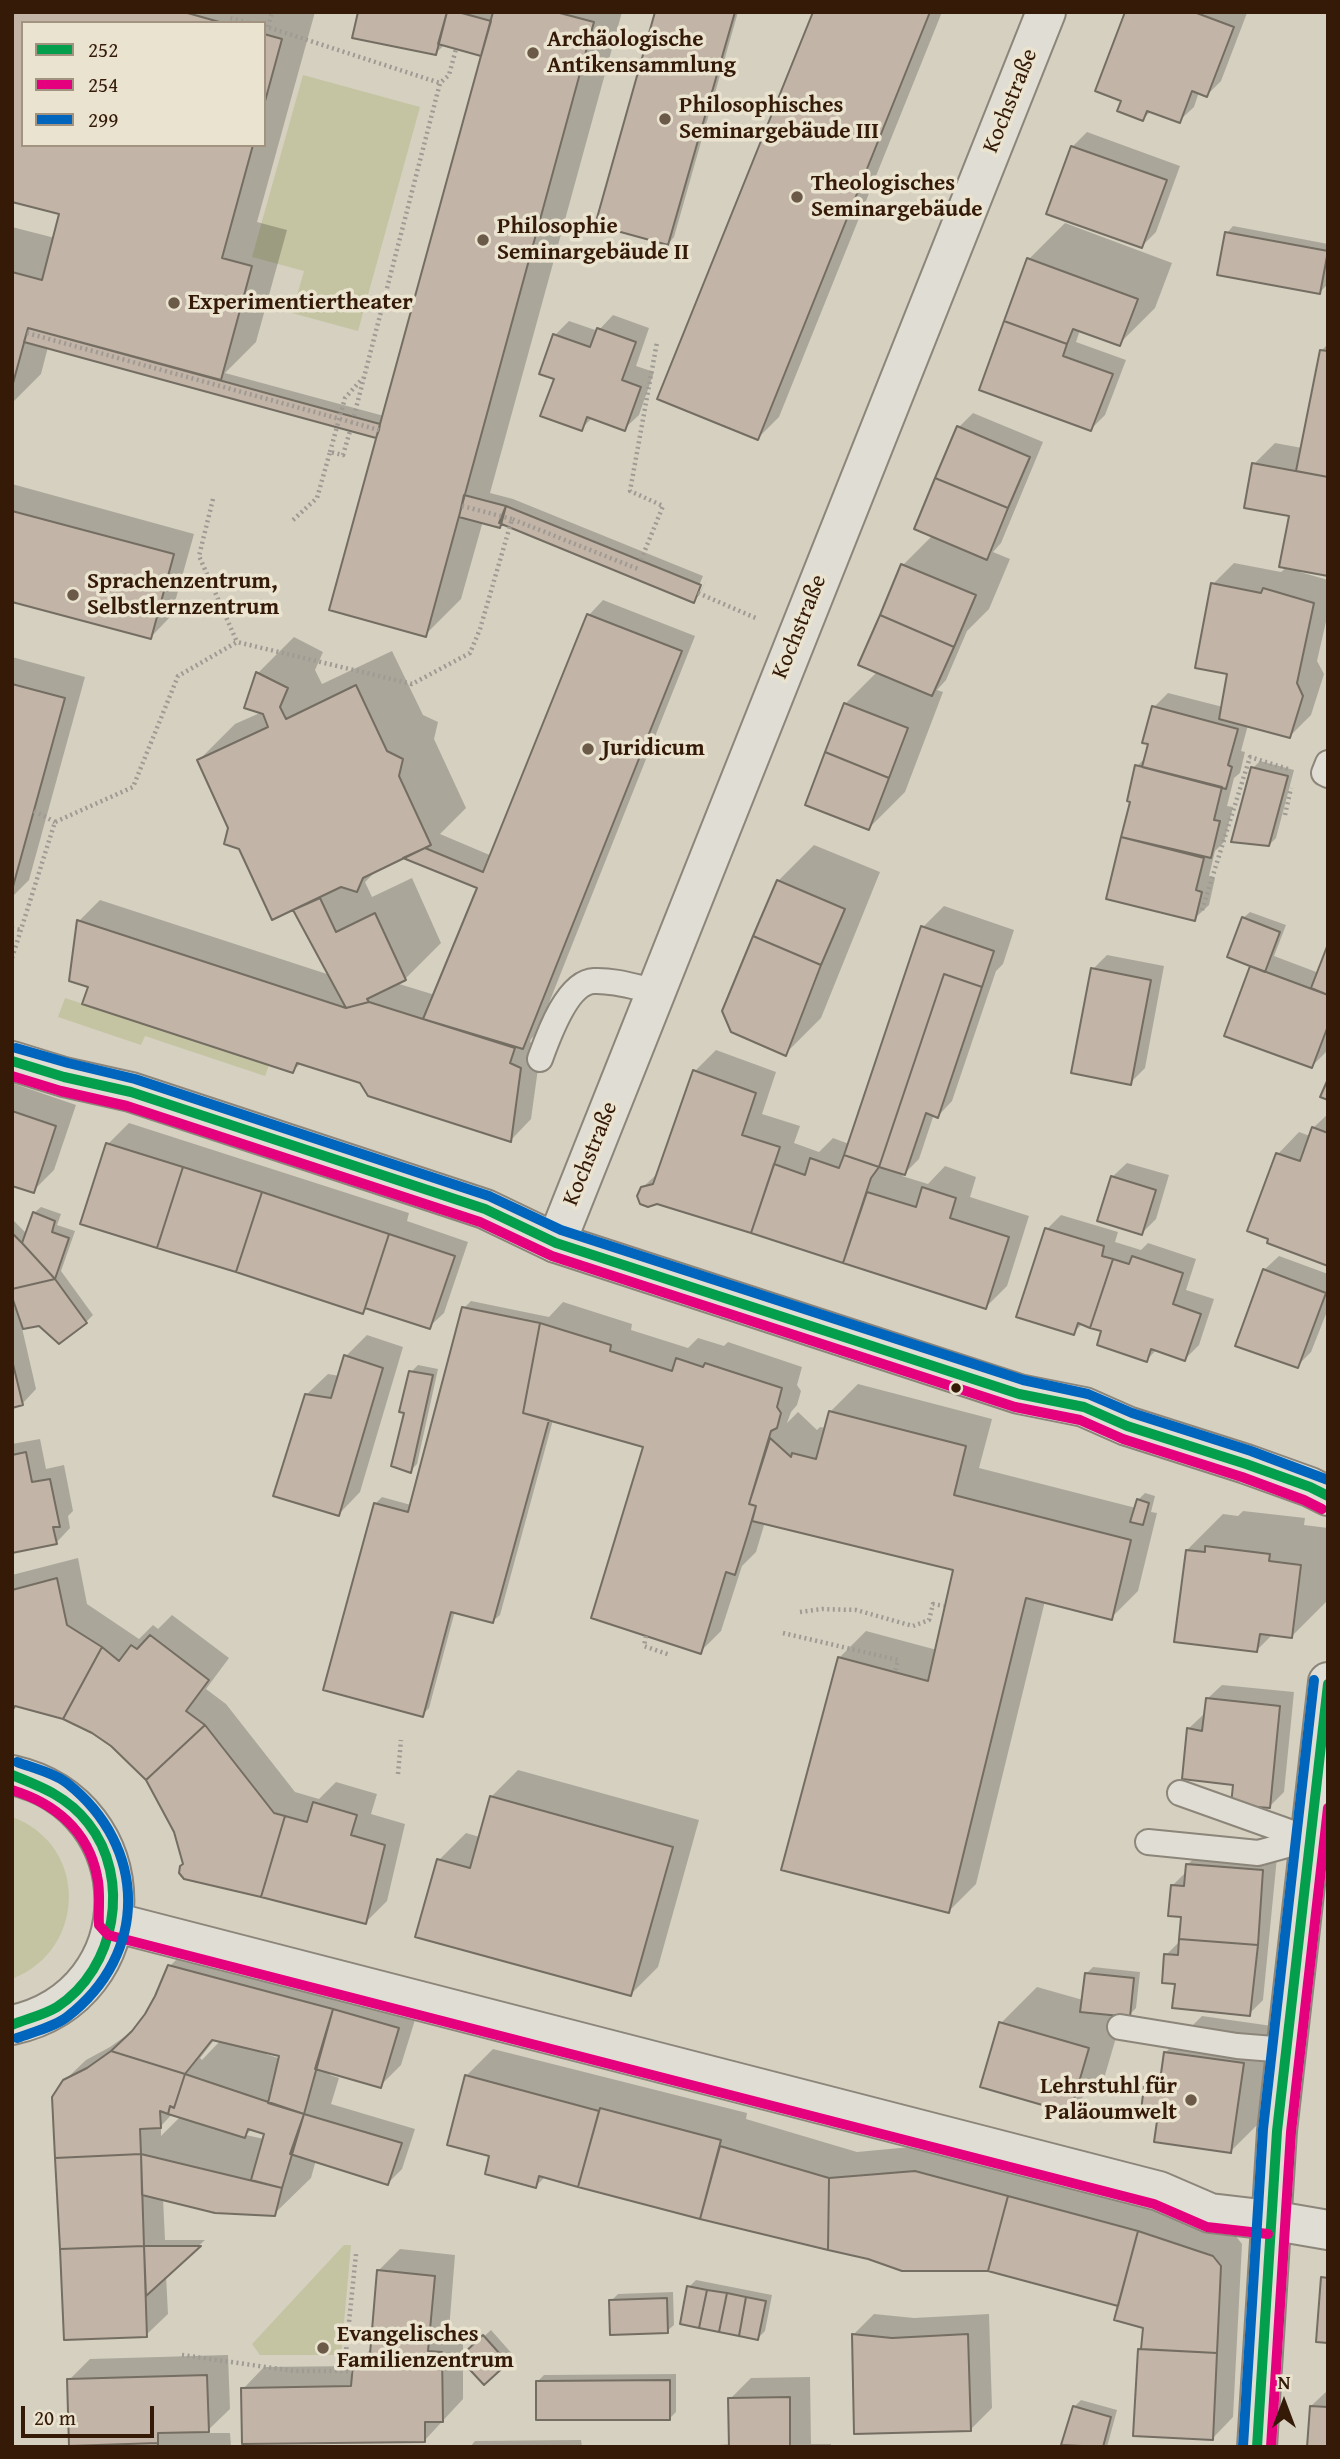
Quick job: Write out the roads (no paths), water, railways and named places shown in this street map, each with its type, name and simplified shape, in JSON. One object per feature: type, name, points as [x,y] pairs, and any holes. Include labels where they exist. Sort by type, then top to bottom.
[{"type":"street","name":"Kochstraße","points":[[556,1243],[645,1020],[654,991],[1046,12]]},
{"type":"street","points":[[12,1061],[64,1077],[131,1092],[485,1209],[556,1243],[1019,1394],[1084,1407],[1128,1426],[1246,1464],[1328,1496]]},
{"type":"street","points":[[1257,2447],[1266,2336],[1270,2220],[1286,2050],[1328,1682]]},
{"type":"street","points":[[12,1775],[55,1791],[79,1811],[97,1835],[110,1862],[115,1907],[113,1922],[100,1960],[76,1992],[43,2015],[12,2025]]},
{"type":"street","points":[[113,1922],[1159,2191],[1210,2213],[1328,2230]]},
{"type":"lane","points":[[1328,763],[1324,773],[1328,775]]},
{"type":"lane","points":[[540,1059],[557,1016],[579,987],[591,980],[654,991]]},
{"type":"lane","points":[[1180,1793],[1309,1839]]},
{"type":"lane","points":[[1148,1842],[1258,1853],[1309,1839]]},
{"type":"lane","points":[[1120,2027],[1237,2046],[1286,2050]]},
{"type":"place","name":"Archäologische Antikensammlung","points":[[533,53]]},
{"type":"place","name":"Philosophisches Seminargebäude III","points":[[665,119]]},
{"type":"place","name":"Theologisches Seminargebäude","points":[[797,197]]},
{"type":"place","name":"Philosophie Seminargebäude II","points":[[483,240]]},
{"type":"place","name":"Experimentiertheater","points":[[174,303]]},
{"type":"place","name":"Sprachenzentrum, Selbstlernzentrum","points":[[73,595]]},
{"type":"place","name":"Juridicum","points":[[588,749]]},
{"type":"place","name":"Lehrstuhl für Paläoumwelt","points":[[1191,2100]]},
{"type":"place","name":"Evangelisches Familienzentrum","points":[[323,2348]]}]
